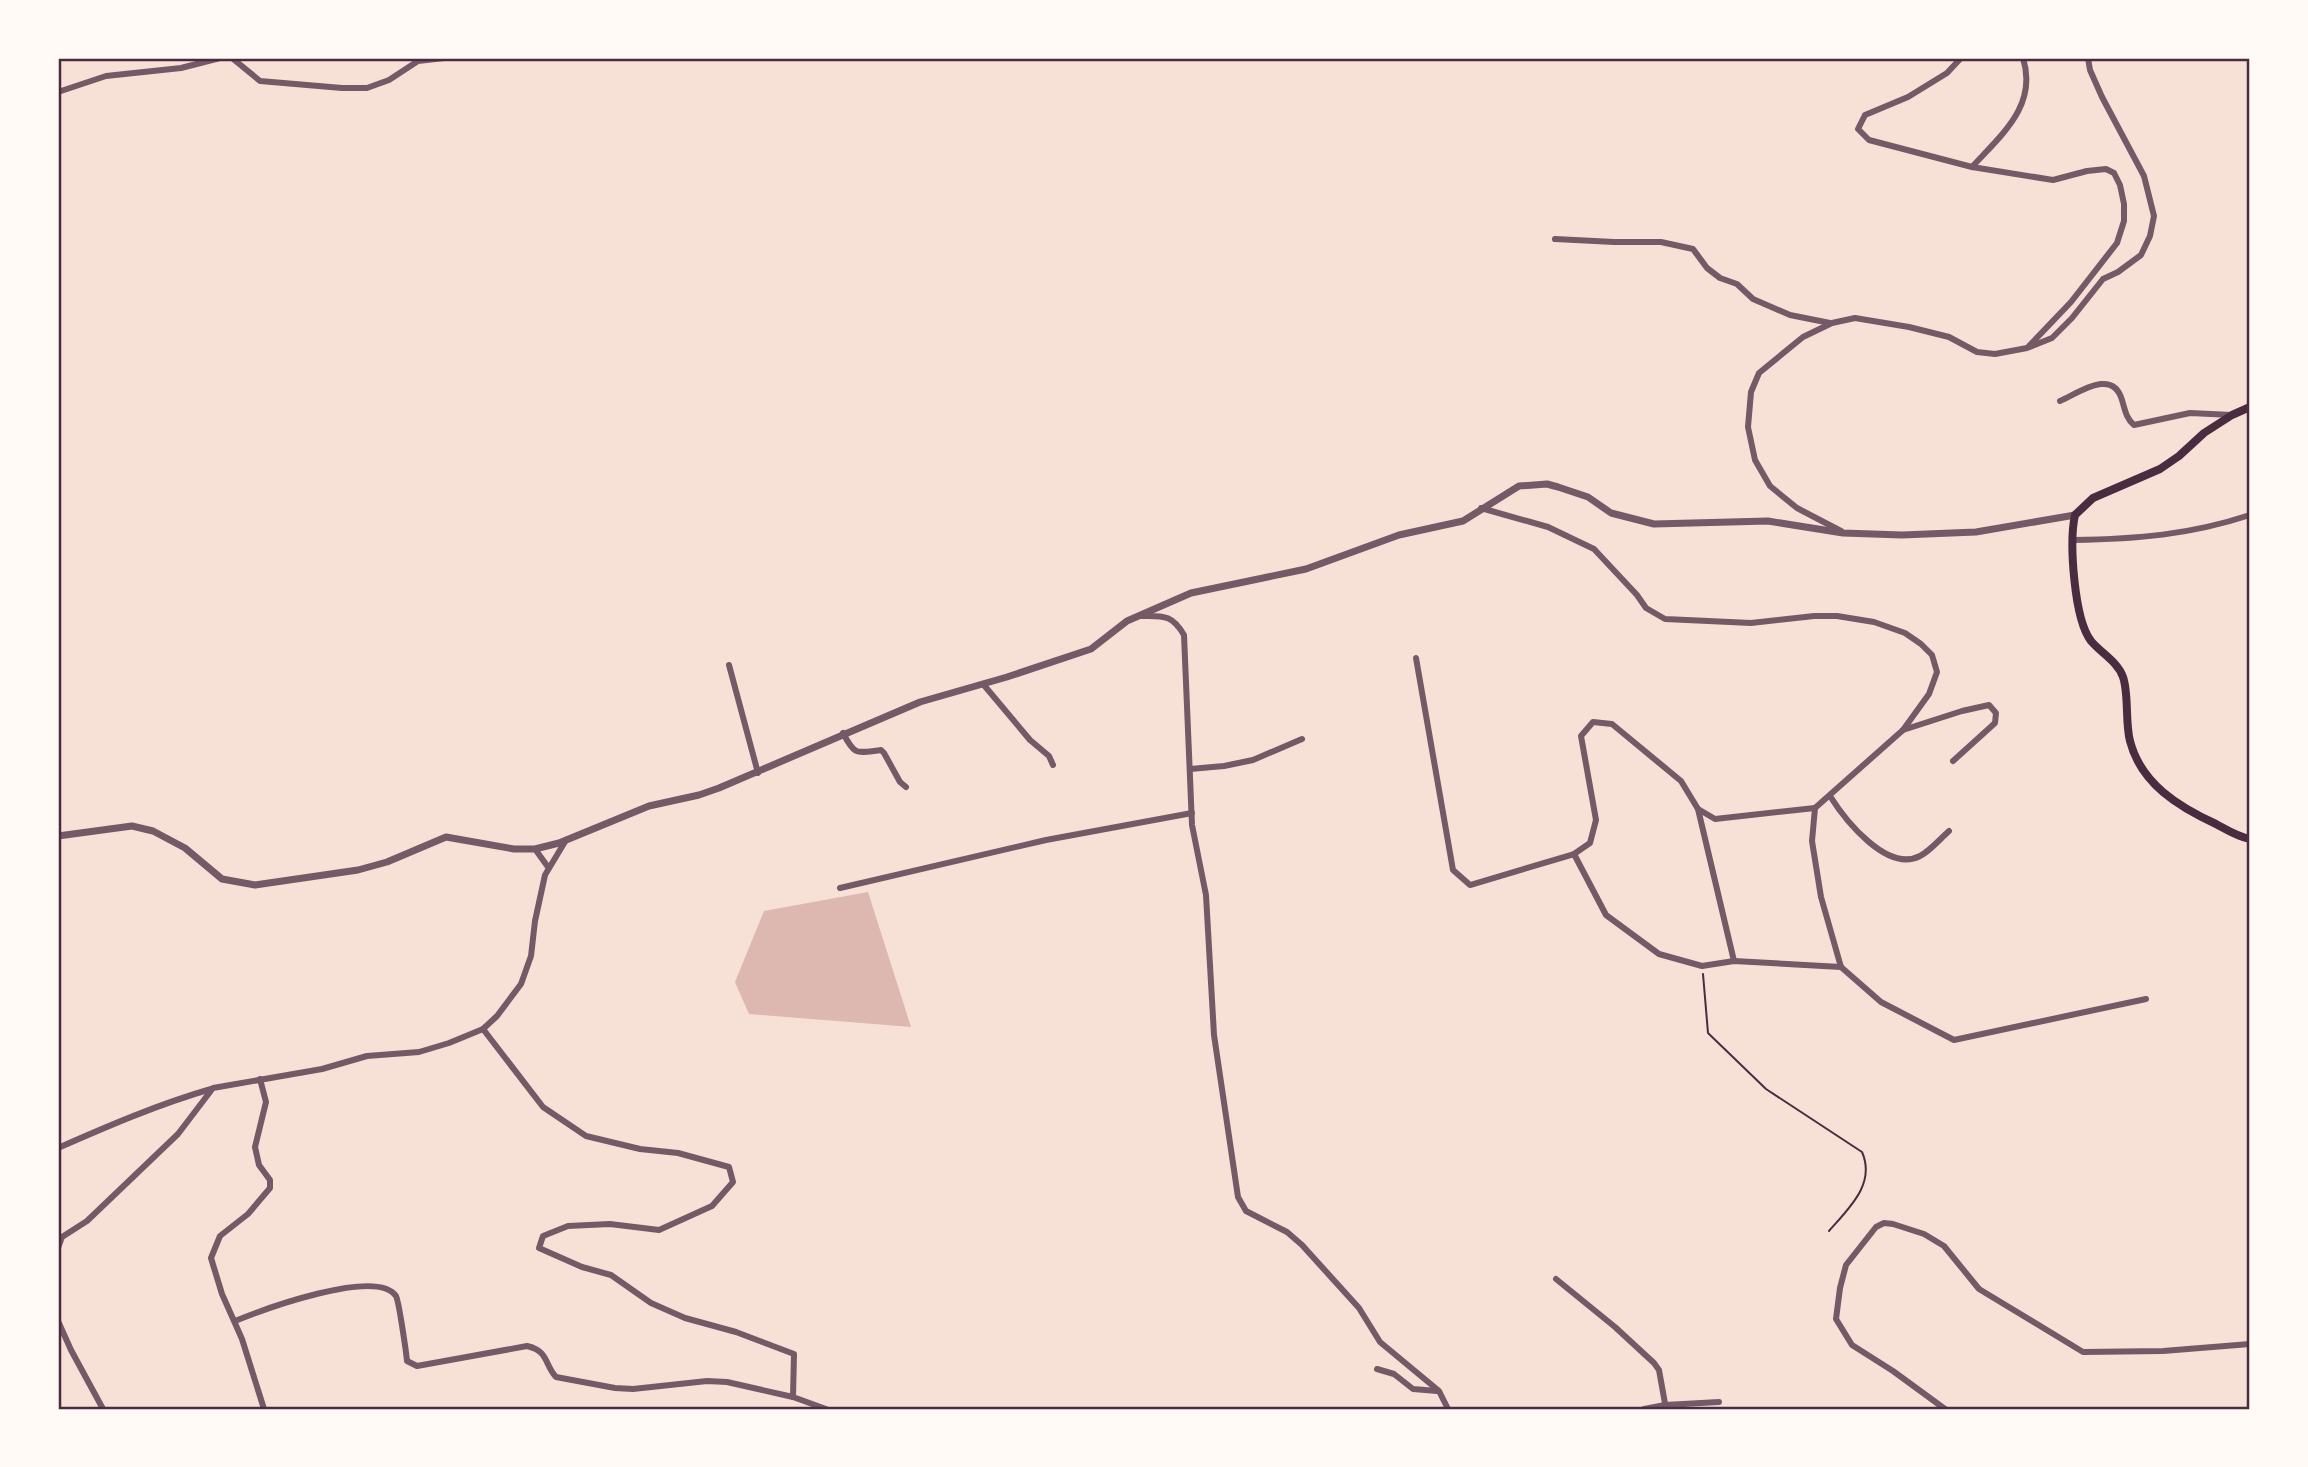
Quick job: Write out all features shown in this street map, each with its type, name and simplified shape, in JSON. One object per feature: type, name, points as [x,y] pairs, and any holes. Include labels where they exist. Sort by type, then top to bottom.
[{"type":"main road","points":[[2250,407],[2204,433],[2160,469],[2093,498],[2075,515],[2073,540],[2077,601],[2082,622],[2091,641],[2107,655],[2123,677],[2131,745],[2144,773],[2159,790],[2188,811],[2250,839]]},
{"type":"street","points":[[58,92],[106,76],[181,68],[220,58]]},
{"type":"street","points":[[232,58],[260,80],[342,88],[367,88],[388,80],[418,61],[444,58]]},
{"type":"street","points":[[1961,58],[1947,73],[1908,97],[1865,116],[1858,129],[1869,140],[1972,167],[2053,180],[2087,171],[2106,170],[2114,173],[2120,185],[2124,221],[2117,243],[2056,320],[2027,348]]},
{"type":"street","points":[[1972,167],[2009,126],[2025,98],[2027,83],[2023,58]]},
{"type":"street","points":[[1843,533],[1797,508],[1770,486],[1755,460],[1748,427],[1752,393],[1759,373],[1802,337],[1832,323],[1855,318],[1882,321],[1949,337],[1977,352],[1995,354],[2027,348],[2052,338],[2103,279],[2141,255],[2150,236],[2154,216],[2144,176],[2102,97],[2090,70],[2088,58]]},
{"type":"street","points":[[1555,239],[1661,242],[1693,249],[1720,278],[1737,284],[1753,299],[1790,315],[1832,323]]},
{"type":"street","points":[[2060,401],[2103,382],[2112,383],[2119,391],[2127,419],[2134,425],[2190,413],[2232,415]]},
{"type":"street","points":[[58,836],[132,827],[153,831],[185,848],[222,879],[255,885],[358,870],[387,862],[446,837],[514,849],[535,849],[566,840],[649,806],[699,795],[758,773],[843,733],[920,702],[1091,649],[1127,621],[1191,593],[1306,569],[1399,535],[1463,521],[1519,486],[1547,484],[1588,497],[1611,513],[1654,524],[1768,521],[1843,533],[1902,535],[1976,532],[2075,515]]},
{"type":"street","points":[[1481,508],[1548,527],[1594,549],[1646,608],[1665,619],[1751,623],[1837,616],[1874,622],[1906,634],[1932,655],[1937,672],[1929,694],[1903,730],[1815,808],[1715,819],[1698,809]]},
{"type":"street","points":[[2073,540],[2163,536],[2201,529],[2250,515]]},
{"type":"street","points":[[1141,616],[1165,616],[1176,622],[1184,635],[1192,825],[1206,895],[1214,1035],[1237,1197],[1246,1211],[1287,1232],[1302,1245],[1359,1308],[1380,1342],[1439,1391],[1448,1409]]},
{"type":"street","points":[[1416,658],[1453,870],[1470,885],[1574,854],[1590,843],[1596,820],[1581,736],[1592,722],[1612,724],[1681,781],[1698,809],[1734,961]]},
{"type":"street","points":[[729,665],[758,773]]},
{"type":"street","points":[[983,684],[1030,740],[1049,755],[1053,765]]},
{"type":"street","points":[[1903,730],[1989,705],[1996,713],[1995,723],[1953,761]]},
{"type":"street","points":[[843,733],[852,751],[857,753],[881,750],[900,782],[906,787]]},
{"type":"street","points":[[1190,769],[1252,760],[1302,739]]},
{"type":"street","points":[[1830,796],[1843,817],[1870,845],[1887,854],[1905,859],[1919,857],[1949,831]]},
{"type":"street","points":[[1815,808],[1812,841],[1821,897],[1841,967],[1881,1002],[1954,1040],[2146,999]]},
{"type":"street","points":[[840,888],[1046,839],[1192,813]]},
{"type":"street","points":[[58,1148],[213,1088],[322,1069],[367,1056],[419,1052],[483,1029],[497,1016],[521,984],[531,956],[540,894],[548,867],[561,852],[566,840]]},
{"type":"street","points":[[535,849],[548,867]]},
{"type":"street","points":[[1574,854],[1606,915],[1659,954],[1702,966],[1734,961],[1841,967]]},
{"type":"street","points":[[483,1029],[543,1107],[586,1136],[640,1149],[678,1153],[729,1167],[733,1182],[712,1206],[659,1230],[610,1224],[568,1226],[543,1236],[539,1248],[582,1267],[611,1275],[651,1303],[685,1318],[736,1332],[794,1354],[793,1397]]},
{"type":"street","points":[[260,1079],[266,1102],[256,1147],[259,1165],[270,1180],[270,1188],[248,1213],[220,1236],[211,1258],[264,1409]]},
{"type":"street","points":[[58,1248],[62,1237],[88,1221],[178,1134],[213,1088]]},
{"type":"street","points":[[1945,1409],[1852,1345],[1836,1319],[1846,1265],[1876,1227],[1884,1223],[1924,1234],[1944,1246],[1979,1289],[2083,1352],[2163,1351],[2250,1344]]},
{"type":"street","points":[[1556,1279],[1654,1363],[1659,1370],[1665,1407]]},
{"type":"street","points":[[235,1321],[289,1300],[380,1285],[390,1290],[397,1298],[407,1361],[417,1366],[527,1346],[538,1349],[556,1377],[633,1389],[707,1381],[727,1382],[793,1397],[826,1409]]},
{"type":"street","points":[[58,1321],[103,1409]]},
{"type":"street","points":[[1377,1369],[1394,1374],[1413,1389],[1439,1391]]},
{"type":"street","points":[[1644,1409],[1719,1402]]},
{"type":"path","points":[[1702,966],[1708,1033],[1766,1088],[1862,1152],[1867,1163],[1867,1176],[1851,1206],[1829,1231]]},
{"type":"shaded area","points":[[868,892],[911,1027],[749,1014],[735,982],[764,911]]}]
